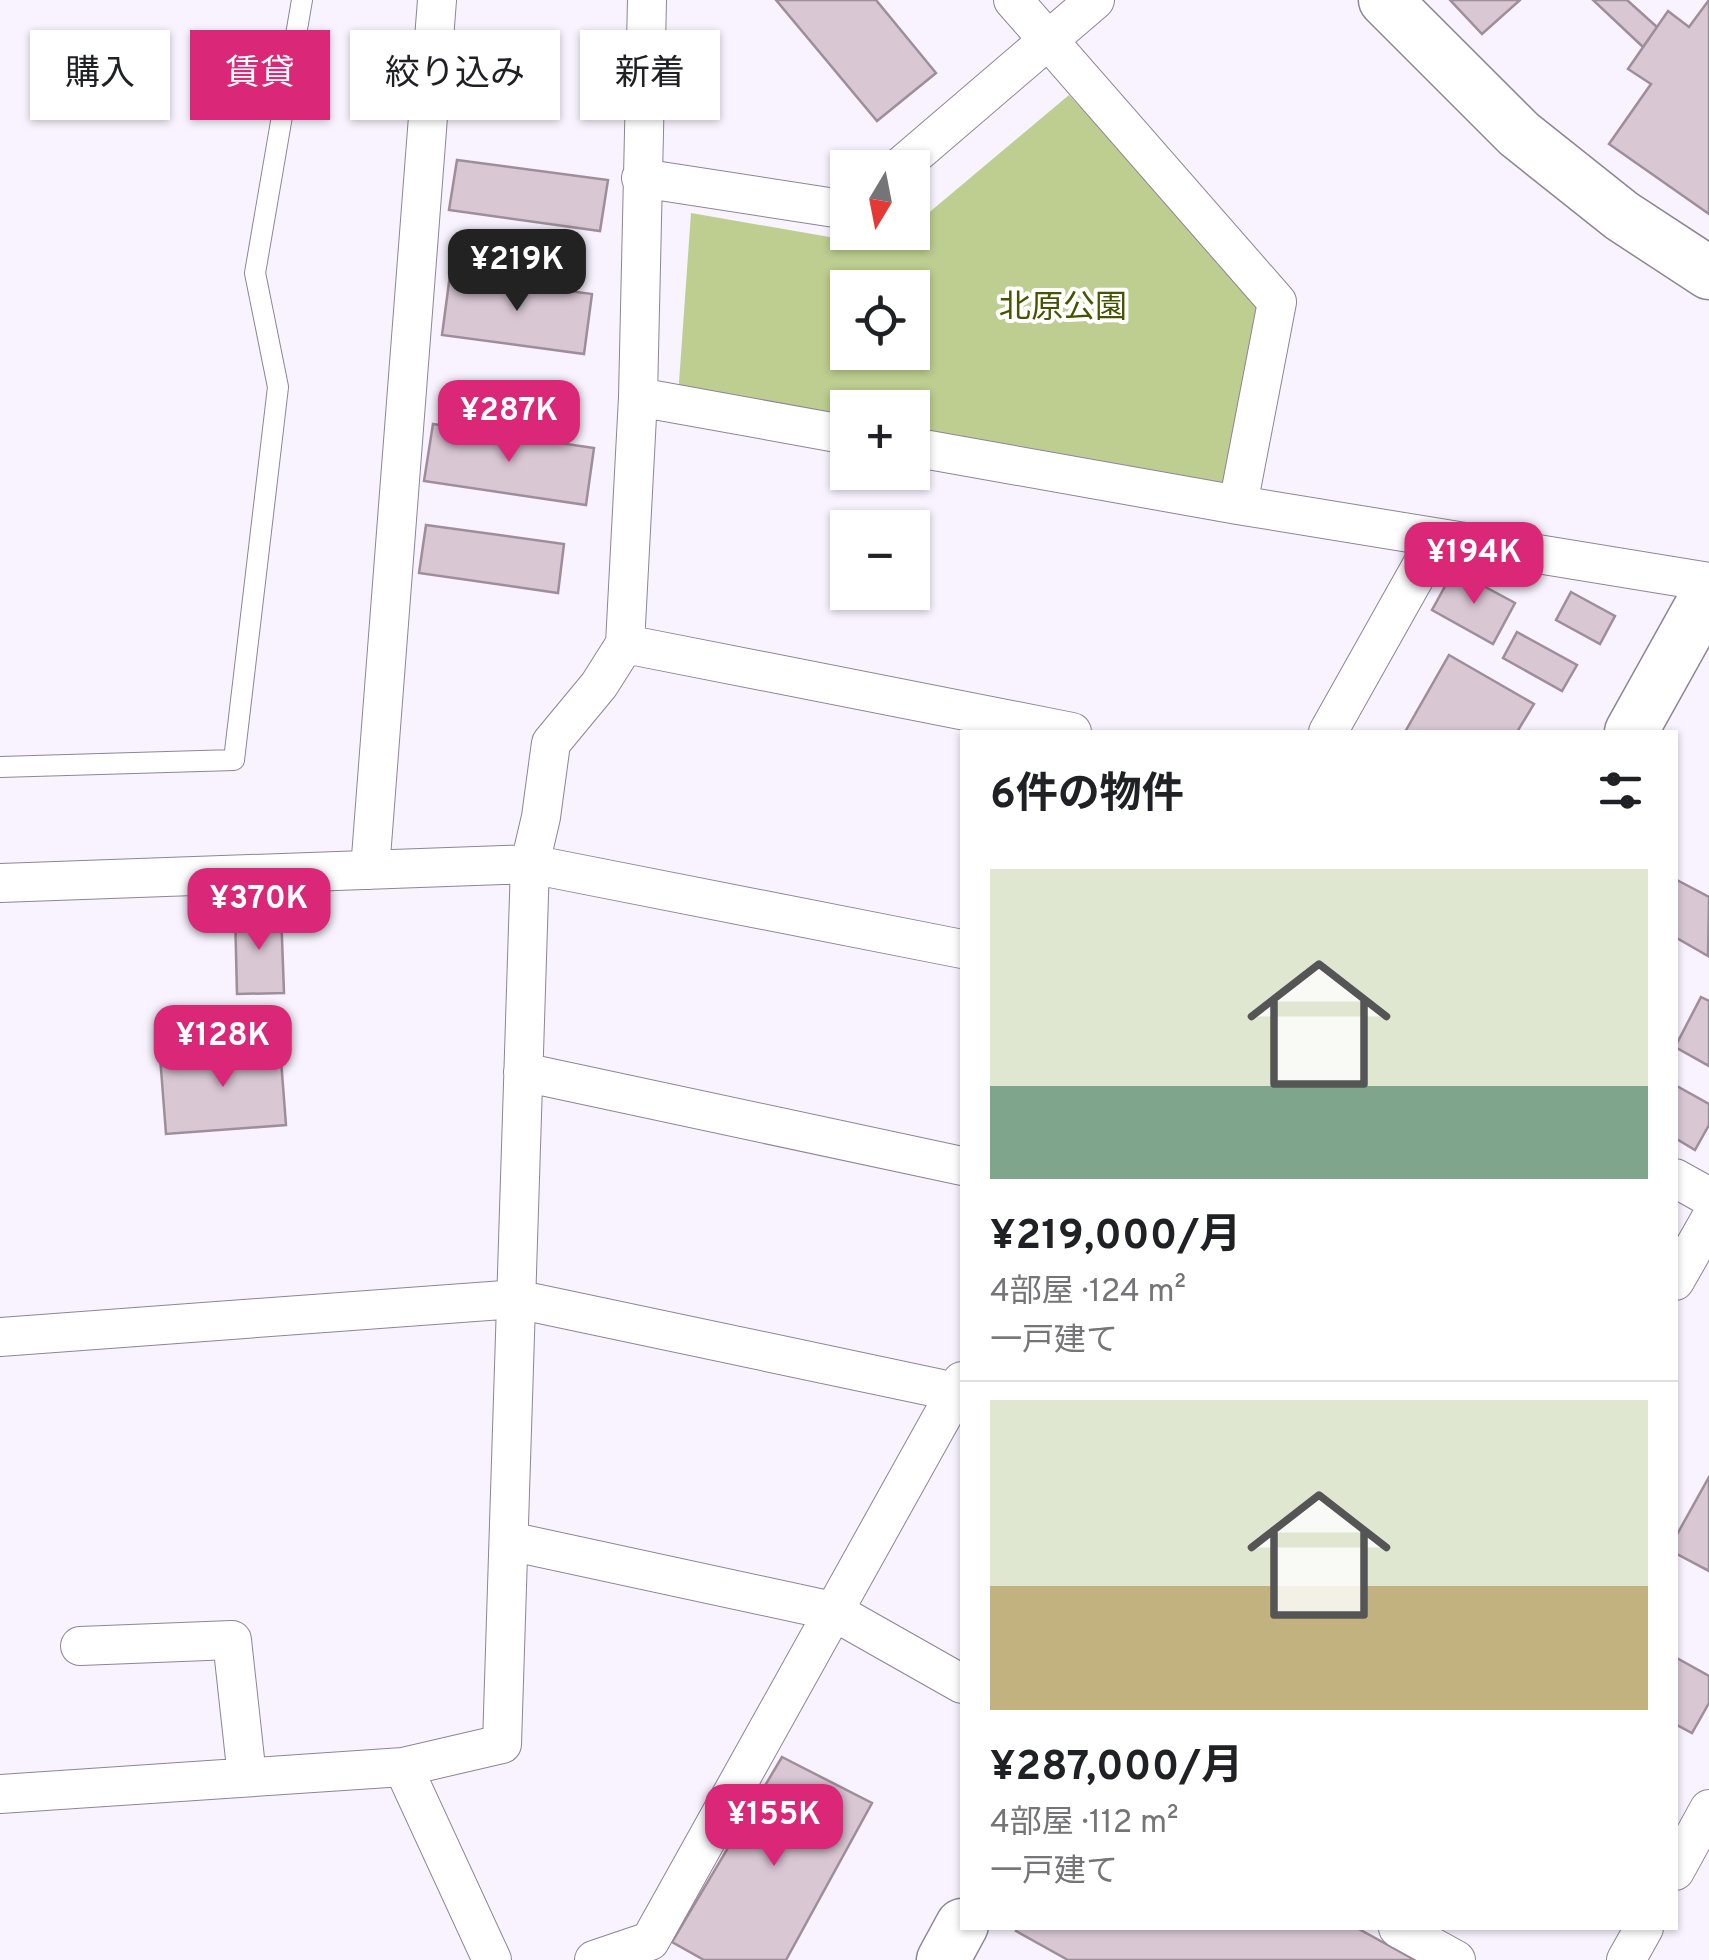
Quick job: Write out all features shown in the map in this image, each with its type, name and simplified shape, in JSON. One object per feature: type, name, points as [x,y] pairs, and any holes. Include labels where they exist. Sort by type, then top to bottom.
[{"type":"street","points":[[370,870],[437,0]]},
{"type":"street","points":[[0,1794],[403,1767],[502,1744],[530,864],[551,743],[599,685],[625,644],[638,397],[647,0]]},
{"type":"street","points":[[1013,0],[1277,302],[1238,505]]},
{"type":"street","points":[[919,150],[1094,0]]},
{"type":"street","points":[[1385,0],[1519,134],[1622,216],[1709,273]]},
{"type":"street","points":[[641,178],[830,207]]},
{"type":"street","points":[[638,397],[830,432]]},
{"type":"street","points":[[930,449],[1238,505],[1709,582]]},
{"type":"street","points":[[1329,730],[1437,538]]},
{"type":"street","points":[[1631,730],[1709,592]]},
{"type":"street","points":[[625,644],[1062,730]]},
{"type":"street","points":[[0,883],[530,864],[960,949]]},
{"type":"street","points":[[523,1072],[960,1166]]},
{"type":"street","points":[[1678,1180],[1709,1197]]},
{"type":"street","points":[[1678,1276],[1709,1221]]},
{"type":"street","points":[[0,1337],[516,1299],[959,1386],[650,1941],[594,1960]]},
{"type":"street","points":[[509,1541],[833,1611],[960,1683]]},
{"type":"street","points":[[80,1646],[232,1640],[246,1777]]},
{"type":"street","points":[[403,1767],[492,1960]]},
{"type":"street","points":[[1678,1866],[1709,1809]]},
{"type":"street","points":[[943,1960],[960,1929]]},
{"type":"street","points":[[1402,1930],[1456,1960]]},
{"type":"street","points":[[1626,1960],[1643,1930]]},
{"type":"lane","points":[[0,767],[234,760],[278,387],[255,273],[302,0]]},
{"type":"green space","name":"北原公園","points":[[1069,95],[1285,325],[1252,491],[930,439],[930,390],[830,390],[830,422],[678,397],[691,213],[830,237],[830,250],[930,250],[930,212]]},
{"type":"building","points":[[776,0],[876,0],[936,73],[877,121]]},
{"type":"building","points":[[1450,0],[1520,0],[1482,34]]},
{"type":"building","points":[[1593,0],[1627,0],[1657,27],[1643,47]]},
{"type":"building","points":[[1709,0],[1709,214],[1609,144],[1651,84],[1628,69],[1668,11],[1689,27]]},
{"type":"building","points":[[457,160],[608,180],[600,231],[449,210]]},
{"type":"building","points":[[450,275],[592,294],[584,354],[442,335]]},
{"type":"building","points":[[433,424],[594,448],[586,505],[424,481]]},
{"type":"building","points":[[426,525],[564,544],[558,593],[419,573]]},
{"type":"building","points":[[1454,570],[1515,603],[1493,644],[1432,610]]},
{"type":"building","points":[[1571,592],[1615,616],[1600,644],[1556,620]]},
{"type":"building","points":[[1517,632],[1577,665],[1562,691],[1503,658]]},
{"type":"building","points":[[1449,655],[1534,704],[1518,730],[1406,730]]},
{"type":"building","points":[[1678,881],[1709,897],[1708,956],[1678,939]]},
{"type":"building","points":[[281,911],[284,993],[237,994],[235,912]]},
{"type":"building","points":[[1701,997],[1709,1001],[1709,1066],[1678,1049],[1678,1041]]},
{"type":"building","points":[[280,1047],[286,1125],[166,1134],[160,1056]]},
{"type":"building","points":[[1678,1087],[1709,1104],[1709,1125],[1695,1150],[1678,1140]]},
{"type":"building","points":[[1709,1477],[1709,1571],[1678,1555],[1678,1533]]},
{"type":"building","points":[[1678,1659],[1709,1676],[1709,1703],[1692,1733],[1678,1726]]},
{"type":"building","points":[[782,1757],[872,1803],[786,1960],[704,1960],[672,1942]]},
{"type":"building","points":[[1361,1930],[1415,1960],[1068,1960],[1016,1931]]}]
